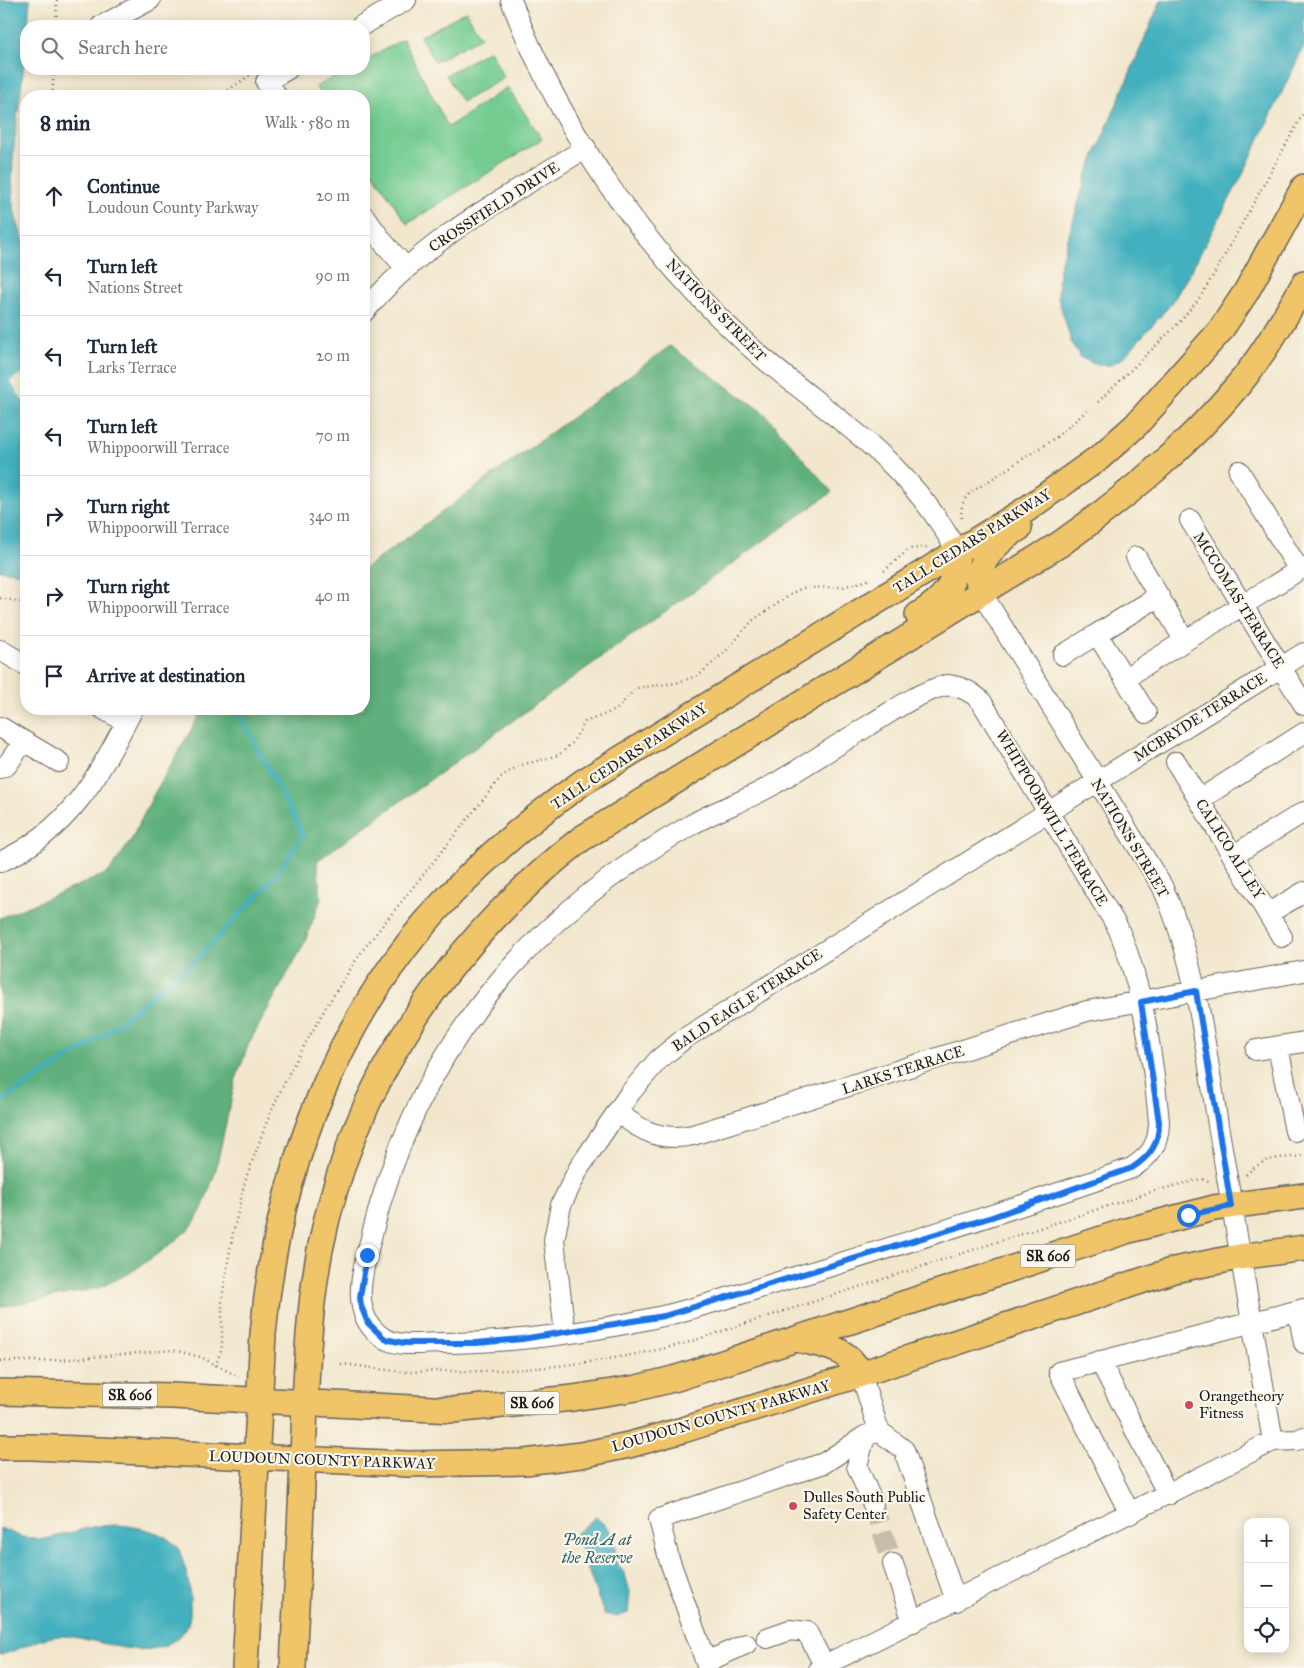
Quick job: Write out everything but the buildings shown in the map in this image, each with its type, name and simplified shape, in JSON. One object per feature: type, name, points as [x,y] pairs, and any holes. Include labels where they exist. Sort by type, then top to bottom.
[{"type":"main road","name":"TALL CEDARS PARKWAY","points":[[245,1668],[267,1286],[275,1238],[289,1182],[306,1128],[353,1028],[385,976],[415,935],[452,892],[533,818],[582,782],[957,552],[1069,480],[1135,426],[1220,331],[1246,292],[1304,188]]},
{"type":"main road","points":[[293,1668],[308,1340],[320,1251],[346,1154],[372,1095],[398,1043],[445,974],[468,945],[526,885],[582,839],[877,655],[1060,544],[1104,513],[1180,448],[1208,420],[1241,381],[1304,284]]},
{"type":"main road","points":[[981,592],[978,585],[981,568],[994,548],[1011,533],[1060,502],[1069,480]]},
{"type":"main road","points":[[877,655],[883,640],[888,635],[940,600],[958,568],[957,552]]},
{"type":"main road","name":"SR 606","points":[[0,1392],[125,1394],[453,1410],[573,1398],[637,1388],[677,1378],[1126,1231],[1231,1206],[1304,1196]]},
{"type":"main road","name":"LOUDOUN COUNTY PARKWAY","points":[[0,1448],[33,1447],[303,1460],[483,1464],[525,1462],[581,1455],[672,1434],[861,1374],[1165,1273],[1239,1256],[1304,1248]]},
{"type":"main road","points":[[797,1339],[831,1347],[852,1358],[861,1374]]},
{"type":"street","points":[[108,20],[124,6],[150,0]]},
{"type":"street","points":[[370,21],[406,0]]},
{"type":"street","name":"NATIONS STREET","points":[[512,0],[542,70],[586,148],[626,207],[665,258],[704,301],[784,376],[855,430],[890,461],[934,513],[957,552]]},
{"type":"street","points":[[272,90],[266,82],[278,75]]},
{"type":"street","name":"CROSSFIELD DRIVE","points":[[370,306],[406,268],[454,230],[586,148]]},
{"type":"street","points":[[370,224],[406,268]]},
{"type":"street","points":[[1125,678],[1302,569],[1239,471]]},
{"type":"street","name":"MCCOMAS TERRACE","points":[[1190,520],[1304,705]]},
{"type":"street","points":[[1136,558],[1184,640]]},
{"type":"street","name":"NATIONS STREET","points":[[981,592],[1162,886],[1180,931],[1196,991],[1239,1256],[1273,1441]]},
{"type":"street","points":[[1063,655],[1159,596]]},
{"type":"street","points":[[1097,634],[1146,713]]},
{"type":"street","points":[[0,650],[20,662]]},
{"type":"street","name":"MCBRYDE TERRACE","points":[[1096,781],[1304,652]]},
{"type":"street","name":"WHIPPOORWILL TERRACE","points":[[958,686],[971,692],[981,701],[1118,928],[1131,958],[1141,1002],[1158,1112],[1159,1132],[1154,1149],[1145,1160],[1132,1168],[992,1217],[664,1316],[566,1333],[476,1343],[392,1342],[375,1332],[361,1306],[361,1285],[378,1211],[407,1126],[446,1052],[490,990],[543,932],[611,876],[692,824],[770,787],[915,697],[937,688],[958,686]]},
{"type":"street","points":[[0,862],[36,842],[59,823],[81,800],[98,775],[130,715]]},
{"type":"street","points":[[0,727],[59,762]]},
{"type":"street","points":[[1199,800],[1304,733]]},
{"type":"street","points":[[0,768],[7,765],[23,742]]},
{"type":"street","name":"CALICO ALLEY","points":[[1176,762],[1282,937]]},
{"type":"street","name":"BALD EAGLE TERRACE","points":[[566,1333],[554,1240],[556,1224],[570,1185],[643,1075],[685,1038],[1096,781]]},
{"type":"street","points":[[1234,855],[1304,812]]},
{"type":"street","points":[[1269,913],[1304,892]]},
{"type":"street","name":"LARKS TERRACE","points":[[617,1112],[648,1133],[672,1138],[693,1136],[1087,1011],[1304,971]]},
{"type":"street","points":[[1256,1050],[1304,1042]]},
{"type":"street","points":[[1278,1047],[1295,1085],[1295,1132]]},
{"type":"street","points":[[1130,1514],[1059,1372],[1301,1310],[1304,1343]]},
{"type":"street","points":[[1100,1361],[1168,1495]]},
{"type":"street","points":[[861,1374],[872,1434],[857,1466],[873,1504]]},
{"type":"street","points":[[872,1434],[904,1450],[956,1601]]},
{"type":"street","points":[[746,1644],[707,1665],[669,1559],[659,1519],[824,1463],[872,1434]]},
{"type":"street","points":[[767,1638],[790,1630],[807,1632],[822,1667],[1273,1441],[1297,1440],[1304,1437]]},
{"type":"street","points":[[893,1564],[913,1622]]},
{"type":"path","points":[[56,20],[57,0]]},
{"type":"path","points":[[52,90],[54,75]]},
{"type":"path","points":[[229,90],[252,75]]},
{"type":"path","points":[[1098,402],[1176,326],[1199,298],[1218,269],[1304,112]]},
{"type":"path","points":[[962,518],[960,509],[963,500],[970,493],[1058,436],[1090,408]]},
{"type":"path","points":[[0,598],[20,602]]},
{"type":"path","points":[[1246,1175],[1262,1161],[1304,1156]]},
{"type":"path","points":[[0,1361],[47,1361],[173,1350],[201,1357],[239,1377]]},
{"type":"green space","points":[[466,11],[481,37],[435,62],[420,37]]},
{"type":"green space","points":[[403,39],[448,127],[507,87],[542,139],[407,224],[370,168],[370,90],[318,90],[316,87],[338,75],[370,75],[370,58]]},
{"type":"green space","points":[[490,50],[504,78],[462,102],[446,75]]},
{"type":"green space","points":[[670,346],[764,413],[832,492],[317,861],[321,899],[304,944],[249,1043],[235,1082],[215,1173],[202,1209],[192,1226],[170,1245],[130,1273],[99,1288],[0,1307],[0,918],[108,873],[130,842],[154,794],[200,715],[370,715],[370,565]]},
{"type":"water","points":[[0,0],[30,0],[28,20],[20,20],[20,75],[23,75],[13,161],[14,206],[20,228],[20,573],[0,570]]},
{"type":"water","points":[[1161,0],[1304,0],[1304,46],[1243,174],[1172,303],[1123,358],[1110,365],[1097,365],[1081,358],[1072,344],[1058,298],[1059,269],[1087,174]]},
{"type":"water","name":"Pond A at the Reserve","points":[[596,1517],[609,1529],[615,1544],[616,1562],[625,1574],[630,1592],[628,1613],[617,1617],[604,1614],[575,1534]]},
{"type":"water","points":[[118,1525],[141,1528],[157,1533],[171,1541],[178,1549],[187,1574],[190,1595],[189,1620],[183,1632],[176,1639],[163,1646],[149,1649],[120,1647],[76,1637],[62,1636],[46,1638],[0,1655],[0,1528],[22,1537],[45,1539],[96,1526]]},
{"type":"pier","points":[[20,375],[20,396],[10,381]]},
{"type":"waterway","points":[[0,1102],[103,1036],[195,961],[274,878],[303,834],[238,715]]},
{"type":"tunnel","points":[[873,1504],[893,1564]]},
{"type":"place","name":"Orangetheory Fitness","points":[[1189,1405]]},
{"type":"place","name":"Dulles South Public Safety Center","points":[[793,1506]]},
{"type":"route","points":[[367,1255],[360,1297],[364,1315],[375,1332],[392,1342],[476,1343],[566,1333],[664,1316],[992,1217],[1132,1168],[1145,1160],[1158,1141],[1159,1122],[1141,1002],[1196,991],[1231,1206],[1188,1215]]}]
